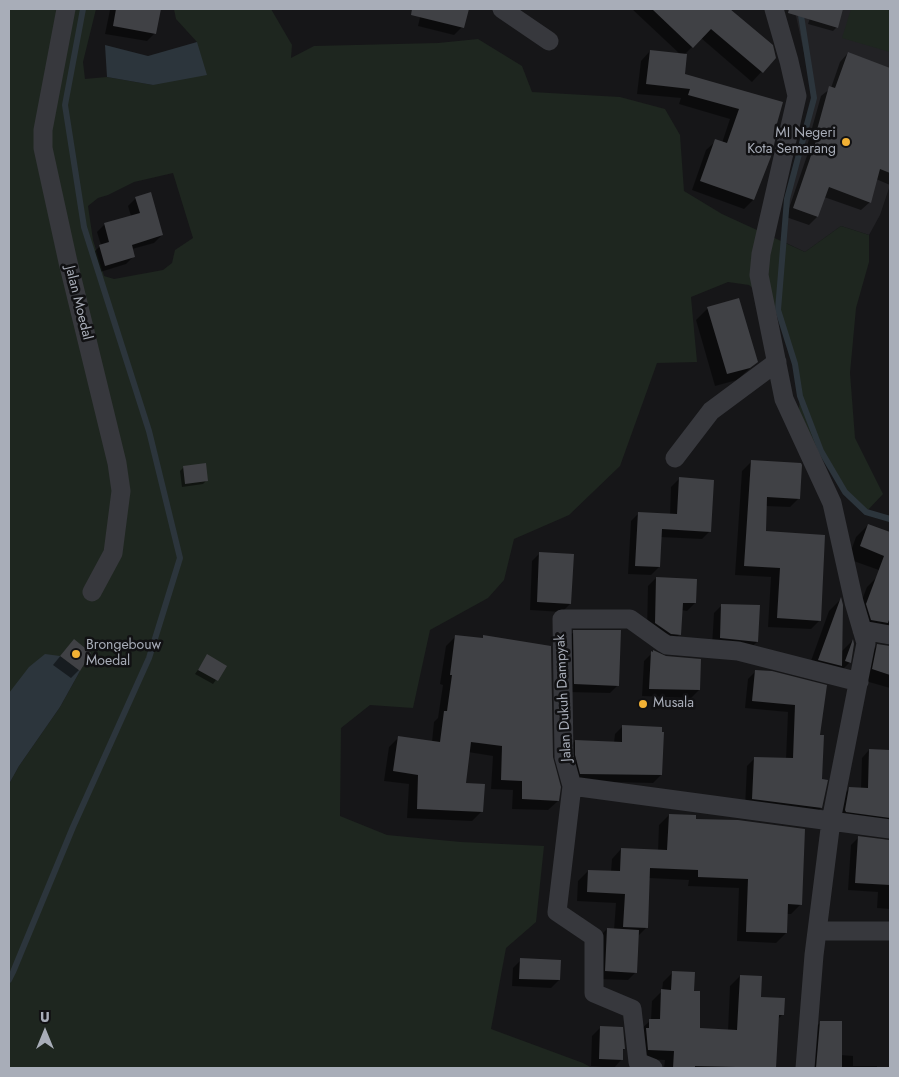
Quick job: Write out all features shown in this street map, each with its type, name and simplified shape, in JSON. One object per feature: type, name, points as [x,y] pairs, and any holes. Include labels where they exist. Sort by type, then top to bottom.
[{"type":"street","name":"Jalan Moedal","points":[[66,9],[43,130],[43,148],[68,262],[117,463],[121,492],[113,553],[92,592]]},
{"type":"street","points":[[502,9],[549,41]]},
{"type":"street","points":[[774,9],[797,96],[761,254],[759,275],[784,399],[832,503],[854,602],[866,643],[830,821],[817,931],[805,1068]]},
{"type":"street","points":[[675,458],[710,411],[777,362]]},
{"type":"street","name":"Jalan Dukuh Dampyak","points":[[653,1068],[638,1062],[632,1009],[594,993],[594,937],[557,912],[572,786],[564,757],[562,619],[630,619],[667,644],[738,651],[858,682]]},
{"type":"street","points":[[862,630],[890,635]]},
{"type":"street","points":[[572,786],[890,829]]},
{"type":"street","points":[[817,931],[890,931]]},
{"type":"shaded area","points":[[9,9],[96,9],[83,62],[85,79],[107,77],[153,85],[197,42],[176,19],[174,9],[271,9],[292,45],[291,58],[314,46],[438,43],[478,39],[522,66],[532,92],[620,97],[665,109],[680,135],[684,191],[722,214],[805,252],[841,226],[869,235],[869,262],[856,308],[850,373],[855,438],[883,494],[866,512],[845,492],[821,451],[796,448],[800,396],[795,364],[778,310],[749,285],[728,282],[691,297],[697,362],[657,363],[620,466],[569,515],[514,539],[504,580],[488,598],[430,630],[413,708],[370,705],[341,728],[340,816],[387,835],[461,842],[544,846],[536,922],[506,948],[491,1029],[592,1068],[9,1068],[9,784],[19,766],[60,707],[80,671],[9,693]],"holes":[[[173,173],[193,238],[175,250],[172,263],[163,270],[114,279],[104,276],[93,240],[88,206],[98,198],[134,182]]]},
{"type":"shaded area","name":"MI Negeri Kota Semarang","points":[[799,9],[890,9],[890,185],[880,215],[869,235],[841,226],[805,252],[784,242],[787,199],[814,99],[796,16]]},
{"type":"shaded area","points":[[851,9],[890,9],[890,52],[842,38]]},
{"type":"shaded area","points":[[197,42],[207,75],[153,85],[107,77],[105,45],[148,56]]},
{"type":"shaded area","points":[[45,654],[60,656],[80,671],[60,707],[19,766],[9,784],[9,693],[29,667]]},
{"type":"building","points":[[116,9],[161,9],[156,34],[113,26]]},
{"type":"building","points":[[412,9],[469,9],[464,28],[411,15]]},
{"type":"building","points":[[652,9],[730,9],[773,45],[776,58],[763,73],[711,29],[693,48]]},
{"type":"building","points":[[789,9],[843,9],[838,28],[788,13]]},
{"type":"building","points":[[650,50],[687,54],[685,74],[783,102],[776,127],[778,127],[772,154],[754,200],[700,181],[715,139],[727,143],[739,109],[688,95],[690,89],[646,84]]},
{"type":"building","points":[[848,52],[890,68],[890,173],[880,169],[871,203],[829,187],[818,217],[793,208],[817,138],[815,137],[829,86],[835,88]]},
{"type":"building","points":[[151,192],[163,235],[132,245],[135,257],[105,266],[99,245],[109,242],[104,223],[140,213],[135,197]]},
{"type":"building","points":[[739,298],[758,362],[750,368],[727,374],[707,307]]},
{"type":"building","points":[[751,460],[801,463],[802,465],[800,499],[767,497],[766,531],[825,535],[821,621],[777,618],[780,568],[744,566]]},
{"type":"building","points":[[206,463],[208,481],[185,484],[183,466]]},
{"type":"building","points":[[679,477],[714,480],[711,532],[662,529],[660,567],[635,566],[638,512],[677,514]]},
{"type":"building","points":[[868,524],[890,532],[890,617],[888,623],[871,620],[866,604],[884,556],[860,546]]},
{"type":"building","points":[[539,552],[574,554],[571,604],[537,602]]},
{"type":"building","points":[[656,577],[697,579],[696,603],[683,603],[681,635],[671,634],[655,623]]},
{"type":"building","points":[[841,597],[843,605],[842,666],[818,660]]},
{"type":"building","points":[[721,604],[760,605],[758,642],[720,638]]},
{"type":"building","points":[[573,630],[621,630],[619,686],[574,684]]},
{"type":"building","points":[[455,635],[483,638],[483,635],[551,646],[553,757],[561,787],[559,801],[522,799],[522,781],[501,780],[502,746],[471,742],[466,783],[485,784],[483,812],[417,809],[418,775],[393,771],[398,736],[440,742],[444,711],[447,711]]},
{"type":"building","name":"Brongebouw Moedal","points":[[74,639],[91,653],[80,671],[60,656]]},
{"type":"building","points":[[853,639],[854,644],[851,663],[845,661]]},
{"type":"building","points":[[877,644],[890,646],[890,675],[872,669]]},
{"type":"building","points":[[653,650],[666,656],[701,659],[700,690],[649,689],[651,651],[653,652]]},
{"type":"building","points":[[207,654],[227,666],[218,681],[198,670]]},
{"type":"building","points":[[755,670],[772,671],[827,685],[820,735],[824,735],[822,779],[828,780],[822,808],[752,799],[754,757],[793,758],[795,705],[752,701]]},
{"type":"building","points":[[622,725],[662,727],[662,732],[664,732],[662,775],[580,774],[575,755],[575,740],[622,742]]},
{"type":"building","points":[[869,749],[890,750],[890,818],[846,812],[845,810],[849,787],[868,788]]},
{"type":"building","points":[[669,814],[696,815],[696,819],[738,820],[805,829],[802,905],[788,904],[787,933],[746,932],[748,879],[698,877],[698,870],[650,868],[648,928],[623,927],[625,894],[587,892],[588,870],[620,871],[621,848],[667,850]]},
{"type":"building","points":[[858,836],[890,840],[890,885],[855,883]]},
{"type":"building","points":[[607,928],[639,930],[637,973],[605,971]]},
{"type":"building","points":[[520,958],[561,960],[560,980],[519,979]]},
{"type":"building","points":[[672,971],[695,972],[694,991],[700,991],[700,1028],[737,1030],[740,975],[762,976],[761,997],[785,998],[784,1015],[779,1015],[776,1068],[695,1066],[695,1068],[673,1068],[674,1051],[648,1050],[646,1028],[649,1028],[649,1019],[660,1019],[661,989],[671,990]]},
{"type":"building","points":[[820,1021],[842,1021],[842,1068],[816,1068]]},
{"type":"building","points":[[600,1026],[623,1027],[625,1049],[623,1049],[623,1060],[599,1059]]},
{"type":"waterway","points":[[9,980],[73,827],[149,658],[180,558],[149,431],[84,227],[65,105],[83,9]]},
{"type":"waterway","points":[[800,9],[814,98],[787,199],[778,310],[795,364],[800,396],[821,451],[845,492],[866,512],[890,519]]},
{"type":"place","name":"MI Negeri Kota Semarang","points":[[846,142]]},
{"type":"place","name":"Brongebouw Moedal","points":[[76,654]]},
{"type":"place","name":"Musala","points":[[643,704]]}]
